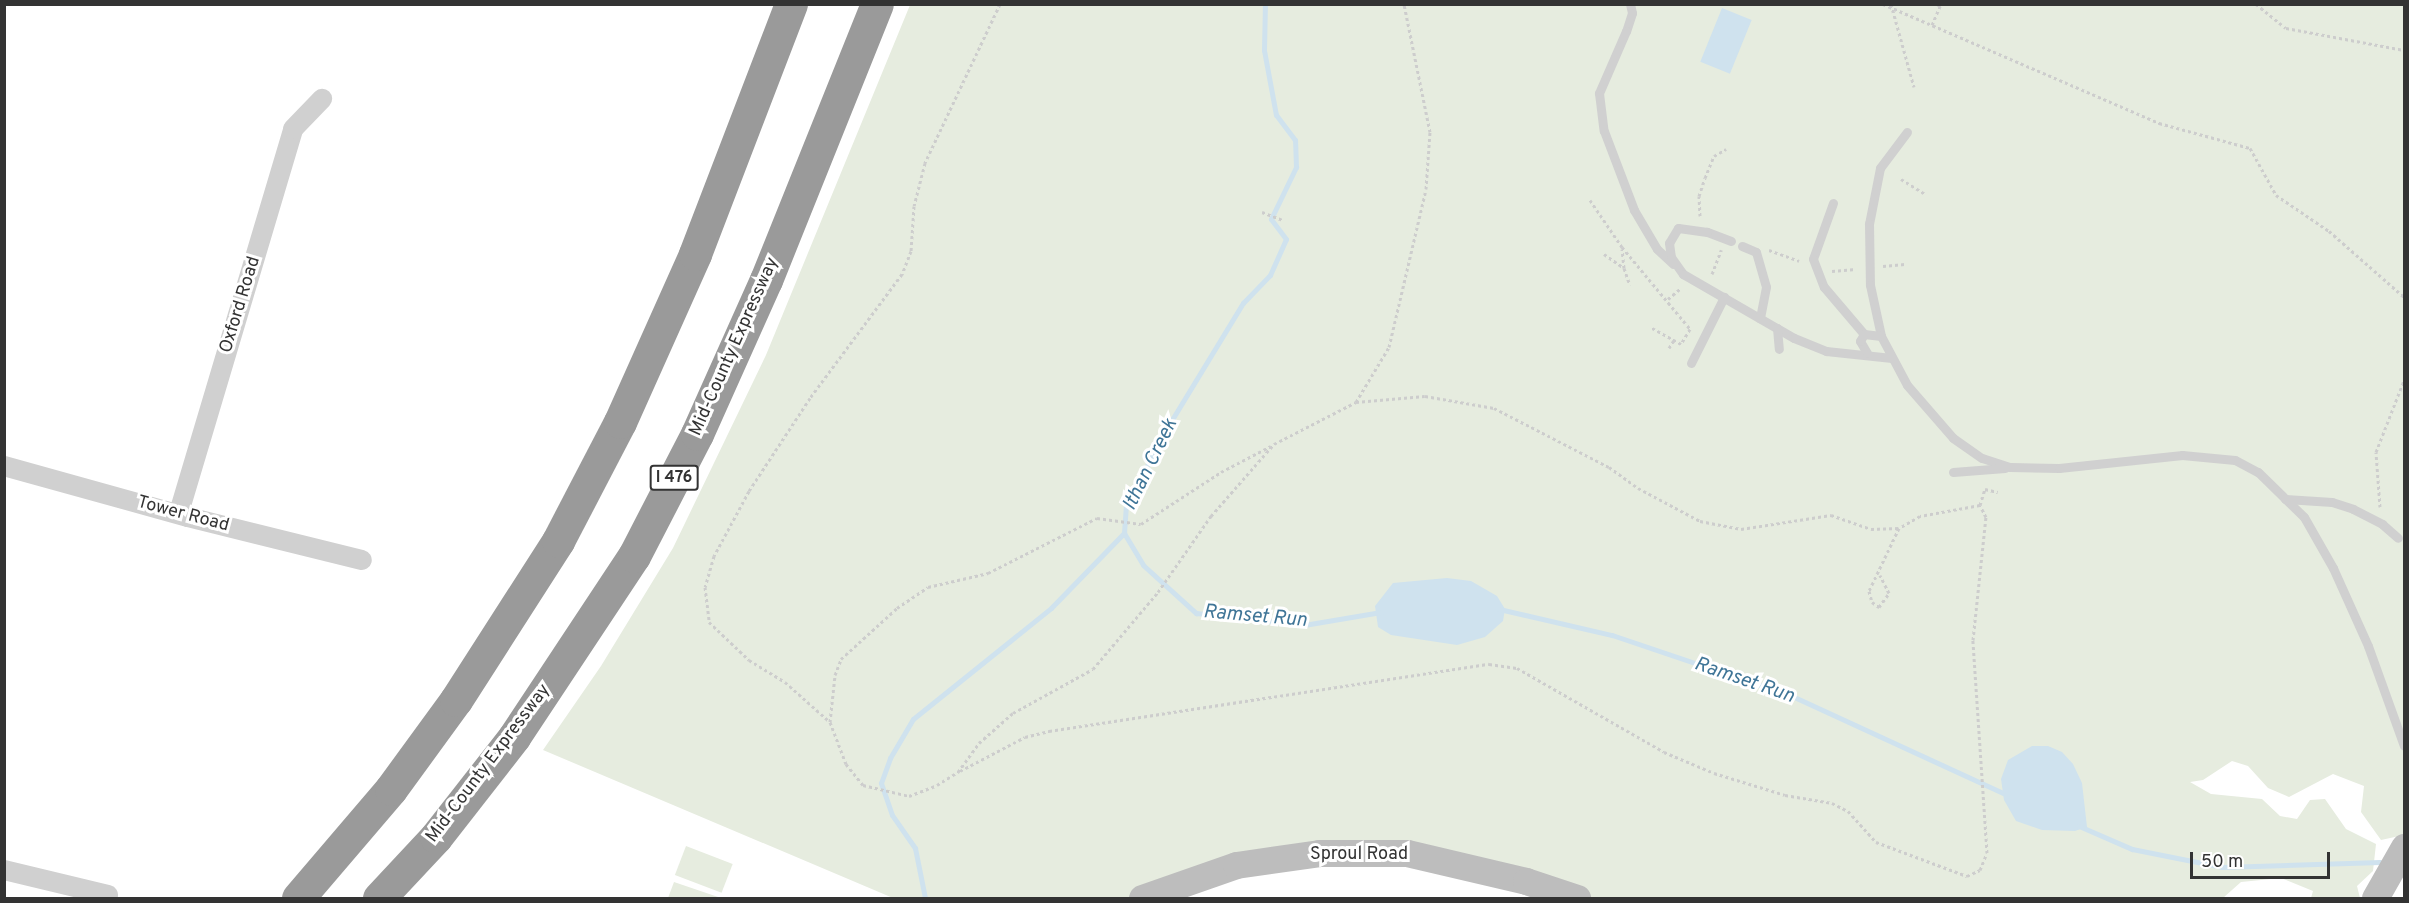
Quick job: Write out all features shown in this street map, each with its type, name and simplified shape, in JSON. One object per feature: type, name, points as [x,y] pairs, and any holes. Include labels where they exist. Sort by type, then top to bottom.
[{"type":"highway","points":[[298,898],[391,789],[450,709],[495,645],[558,541],[620,422],[695,254],[791,4]]},
{"type":"highway","name":"Mid-County Expressway","points":[[379,898],[436,837],[507,746],[634,556],[697,434],[761,291],[877,4]]},
{"type":"main road","points":[[2375,898],[2404,847]]},
{"type":"main road","name":"Sproul Road","points":[[1142,898],[1236,865],[1319,853],[1407,853],[1526,881],[1577,898]]},
{"type":"street","name":"Oxford Road","points":[[188,518],[180,509],[293,129],[322,99]]},
{"type":"street","name":"Tower Road","points":[[4,466],[188,518],[362,560]]},
{"type":"street","points":[[4,870],[108,895]]},
{"type":"lane","points":[[1630,4],[1632,13],[1626,31],[1599,93],[1604,131],[1634,210],[1657,249],[1683,274],[1777,328],[1826,351],[1867,353],[1892,358]]},
{"type":"lane","points":[[1907,132],[1880,168],[1869,224],[1870,285],[1881,336],[1907,385],[1953,438],[1982,458],[2010,467]]},
{"type":"lane","points":[[1833,204],[1813,259],[1824,286],[1864,334],[1881,336]]},
{"type":"lane","points":[[1683,274],[1671,257],[1669,243],[1678,228],[1728,240]]},
{"type":"lane","points":[[1742,246],[1756,252],[1766,287],[1760,318]]},
{"type":"lane","points":[[1691,363],[1724,297]]},
{"type":"lane","points":[[1777,328],[1779,349]]},
{"type":"lane","points":[[1864,334],[1860,341],[1867,353]]},
{"type":"lane","points":[[1953,472],[2010,467],[2060,468],[2182,455],[2235,460],[2258,472],[2304,517],[2333,568],[2368,646],[2404,746]]},
{"type":"lane","points":[[2285,499],[2332,502],[2353,509],[2382,524],[2398,538]]},
{"type":"path","points":[[1000,4],[925,163],[914,206],[911,251],[902,274],[810,398],[749,491],[714,556],[705,587],[709,621],[725,640],[786,681],[830,722],[846,764],[863,785],[909,796],[1024,737],[1049,731],[1489,664],[1517,668],[1664,752],[1714,773],[1785,795],[1832,803],[1848,811],[1876,842],[1954,874],[1967,876],[1980,870],[1987,853],[1973,640],[1986,517],[1980,505],[1985,489],[1998,492]]},
{"type":"path","points":[[1356,402],[1389,348],[1401,309],[1426,189],[1430,132],[1404,4]]},
{"type":"path","points":[[1883,4],[2159,123],[2250,148],[2276,195],[2329,231],[2404,297]]},
{"type":"path","points":[[1932,25],[1940,6],[1937,4]]},
{"type":"path","points":[[2256,4],[2286,28],[2404,50]]},
{"type":"path","points":[[1891,6],[1914,87]]},
{"type":"path","points":[[1700,216],[1699,196],[1705,178],[1714,156],[1726,148]]},
{"type":"path","points":[[1901,179],[1925,194]]},
{"type":"path","points":[[1590,200],[1622,247],[1690,329],[1681,344],[1650,327]]},
{"type":"path","points":[[1262,212],[1283,220]]},
{"type":"path","points":[[1706,287],[1728,240]]},
{"type":"path","points":[[1622,247],[1624,268],[1630,285]]},
{"type":"path","points":[[1765,248],[1805,262]]},
{"type":"path","points":[[1604,254],[1624,268]]},
{"type":"path","points":[[1878,267],[1905,264]]},
{"type":"path","points":[[1828,271],[1857,269]]},
{"type":"path","points":[[1669,348],[1674,340]]},
{"type":"path","points":[[2398,538],[2377,501],[2376,452],[2404,380]]},
{"type":"path","points":[[830,722],[835,675],[842,659],[897,608],[928,587],[988,573],[1074,527],[1096,518],[1113,518],[1128,524],[1141,524],[1221,472],[1356,402],[1425,396],[1494,408],[1609,467],[1638,488],[1700,521],[1741,529],[1831,515],[1871,529],[1899,528],[1920,516],[1980,505]]},
{"type":"path","points":[[958,772],[979,743],[1013,713],[1093,669],[1158,592],[1211,516],[1274,444]]},
{"type":"path","points":[[1880,575],[1889,593],[1880,607],[1872,602],[1869,591],[1880,575],[1899,528]]},
{"type":"shaded area","points":[[910,5],[2404,5],[2404,835],[2381,840],[2361,812],[2364,786],[2333,774],[2289,797],[2268,788],[2248,766],[2232,761],[2203,780],[2190,782],[2211,794],[2262,799],[2280,816],[2297,819],[2310,800],[2325,799],[2346,829],[2376,844],[2373,871],[2357,886],[2360,898],[2311,898],[2313,891],[2281,878],[2241,882],[2223,898],[1577,898],[1526,881],[1319,853],[1142,898],[893,898],[543,750],[601,666],[673,548],[766,355]]},
{"type":"shaded area","points":[[686,846],[733,864],[722,893],[675,875]]},
{"type":"shaded area","points":[[674,882],[721,898],[668,898]]},
{"type":"water","points":[[1722,8],[1752,20],[1730,74],[1700,62]]},
{"type":"water","points":[[1447,578],[1471,581],[1497,596],[1505,609],[1503,621],[1485,637],[1457,645],[1391,635],[1378,627],[1375,606],[1393,583]]},
{"type":"water","points":[[2032,746],[2048,746],[2062,752],[2073,764],[2082,783],[2087,827],[2075,831],[2042,830],[2016,821],[2004,800],[2001,779],[2008,760]]},
{"type":"waterway","name":"Ithan Creek","points":[[925,898],[915,848],[892,815],[881,783],[890,758],[913,719],[1051,608],[1124,533],[1126,507],[1162,436],[1243,303],[1270,275],[1286,239],[1271,219],[1296,167],[1295,140],[1276,115],[1264,50],[1265,4]]},
{"type":"waterway","name":"Ramset Run","points":[[1124,533],[1143,565],[1196,613],[1304,625],[1381,612]]},
{"type":"waterway","name":"Ramset Run","points":[[1499,609],[1612,635],[1792,696],[2007,795]]},
{"type":"waterway","name":"Ramset Run","points":[[2079,826],[2132,849],[2222,867],[2380,862]]}]
